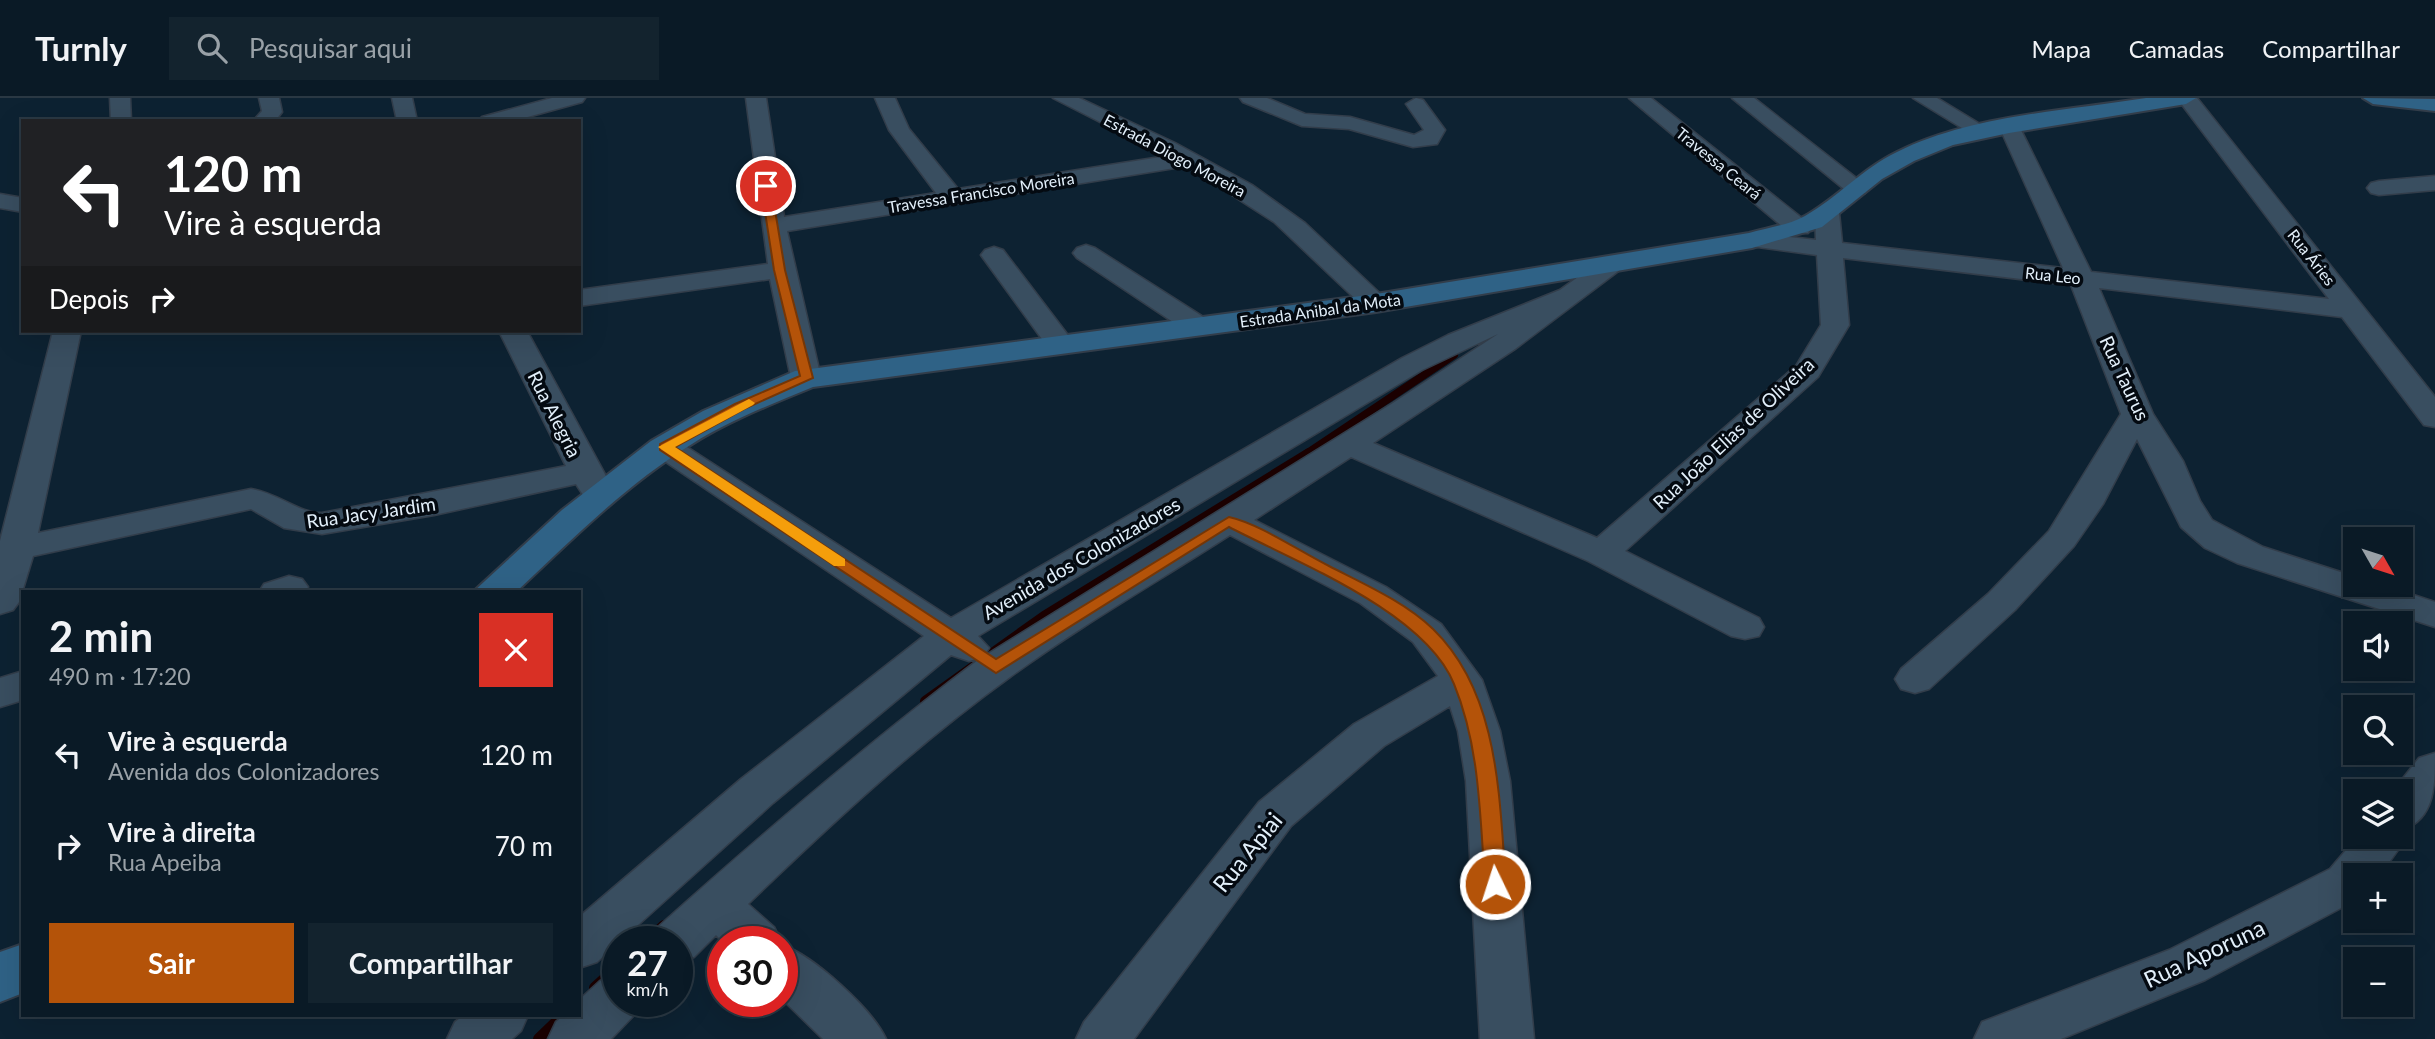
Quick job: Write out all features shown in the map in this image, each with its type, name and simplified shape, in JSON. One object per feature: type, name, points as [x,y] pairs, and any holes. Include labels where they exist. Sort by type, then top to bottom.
[{"type":"street","points":[[120,98],[121,119]]},
{"type":"street","points":[[265,119],[272,112],[269,98]]},
{"type":"street","points":[[402,98],[407,119]]},
{"type":"street","points":[[496,119],[575,98]]},
{"type":"street","points":[[756,98],[762,165],[779,270],[806,378]]},
{"type":"street","points":[[885,98],[899,130],[951,196]]},
{"type":"street","name":"Estrada Diogo Moreira","points":[[1063,98],[1189,159],[1271,208],[1376,303]]},
{"type":"street","points":[[1250,98],[1302,120],[1350,123],[1404,139],[1429,139],[1435,130],[1416,104]]},
{"type":"street","name":"Travessa Ceará","points":[[1639,98],[1799,228]]},
{"type":"street","points":[[1742,98],[1857,188]]},
{"type":"street","points":[[1923,98],[1996,129]]},
{"type":"street","name":"Estrada Anibal da Mota","points":[[494,590],[592,484],[740,407],[806,378],[1376,303],[1752,240],[1799,228],[1827,213],[1874,174],[1925,147],[1996,129],[2186,98]]},
{"type":"street","name":"Rua Áries","points":[[2186,98],[2354,310],[2435,418]]},
{"type":"street","points":[[2373,98],[2435,106]]},
{"type":"street","name":"Rua Taurus","points":[[1996,129],[2081,278],[2137,414],[2167,461],[2183,501],[2199,527],[2218,540],[2250,555],[2435,615]]},
{"type":"street","name":"Travessa Francisco Moreira","points":[[774,226],[1189,159]]},
{"type":"street","points":[[2379,188],[2435,183]]},
{"type":"street","points":[[0,201],[21,205]]},
{"type":"street","name":"Rua Joāo Elias de Oliveira","points":[[1601,553],[1808,371],[1835,325],[1827,213]]},
{"type":"street","name":"Rua Leo","points":[[1752,240],[2354,310]]},
{"type":"street","points":[[1086,253],[1198,326]]},
{"type":"street","points":[[994,255],[1060,344]]},
{"type":"street","name":"Avenida dos Colonizadores","points":[[693,926],[890,750],[973,651],[1229,521],[1249,483],[1350,445],[1505,343],[1612,264]]},
{"type":"street","points":[[581,298],[779,270]]},
{"type":"street","name":"Avenida dos Colonizadores","points":[[581,945],[768,782],[973,651],[1249,483],[1412,364],[1458,341],[1567,296]]},
{"type":"street","points":[[0,602],[9,550],[65,333]]},
{"type":"street","name":"Rua Alegria","points":[[514,333],[592,484]]},
{"type":"street","points":[[1915,680],[2013,588],[2078,516],[2113,449],[2137,414]]},
{"type":"street","points":[[1350,445],[1601,553],[1745,627]]},
{"type":"street","points":[[665,447],[973,651]]},
{"type":"street","name":"Rua Jacy Jardim","points":[[9,550],[251,499],[273,504],[289,519],[298,523],[316,524],[592,484]]},
{"type":"street","points":[[1229,521],[1373,595],[1427,633],[1462,680],[1479,731],[1488,781],[1507,1039]]},
{"type":"street","name":"Rua Apiai","points":[[1103,1039],[1275,814],[1369,736],[1462,680]]},
{"type":"street","points":[[0,694],[21,686]]},
{"type":"street","points":[[2413,797],[2435,769]]},
{"type":"street","name":"Rua Aporuna","points":[[2001,1039],[2188,965],[2347,882],[2374,849]]},
{"type":"street","points":[[716,904],[739,926]]},
{"type":"street","points":[[0,979],[21,967]]},
{"type":"street","points":[[798,981],[859,1039]]},
{"type":"street","points":[[575,1039],[602,1013]]},
{"type":"street","points":[[474,1039],[500,1017]]},
{"type":"waterway","points":[[1306,454],[1454,355]]},
{"type":"waterway","points":[[925,701],[1044,616],[1309,453]]},
{"type":"waterway","points":[[595,988],[602,982]]},
{"type":"waterway","points":[[539,1039],[562,1017]]},
{"type":"slow traffic","points":[[749,403],[665,447],[840,563]]},
{"type":"route","points":[[766,186],[779,270],[806,378],[740,407],[665,447],[996,667],[1229,521],[1373,595],[1427,633],[1462,680],[1479,731],[1488,781],[1495,884]]}]
